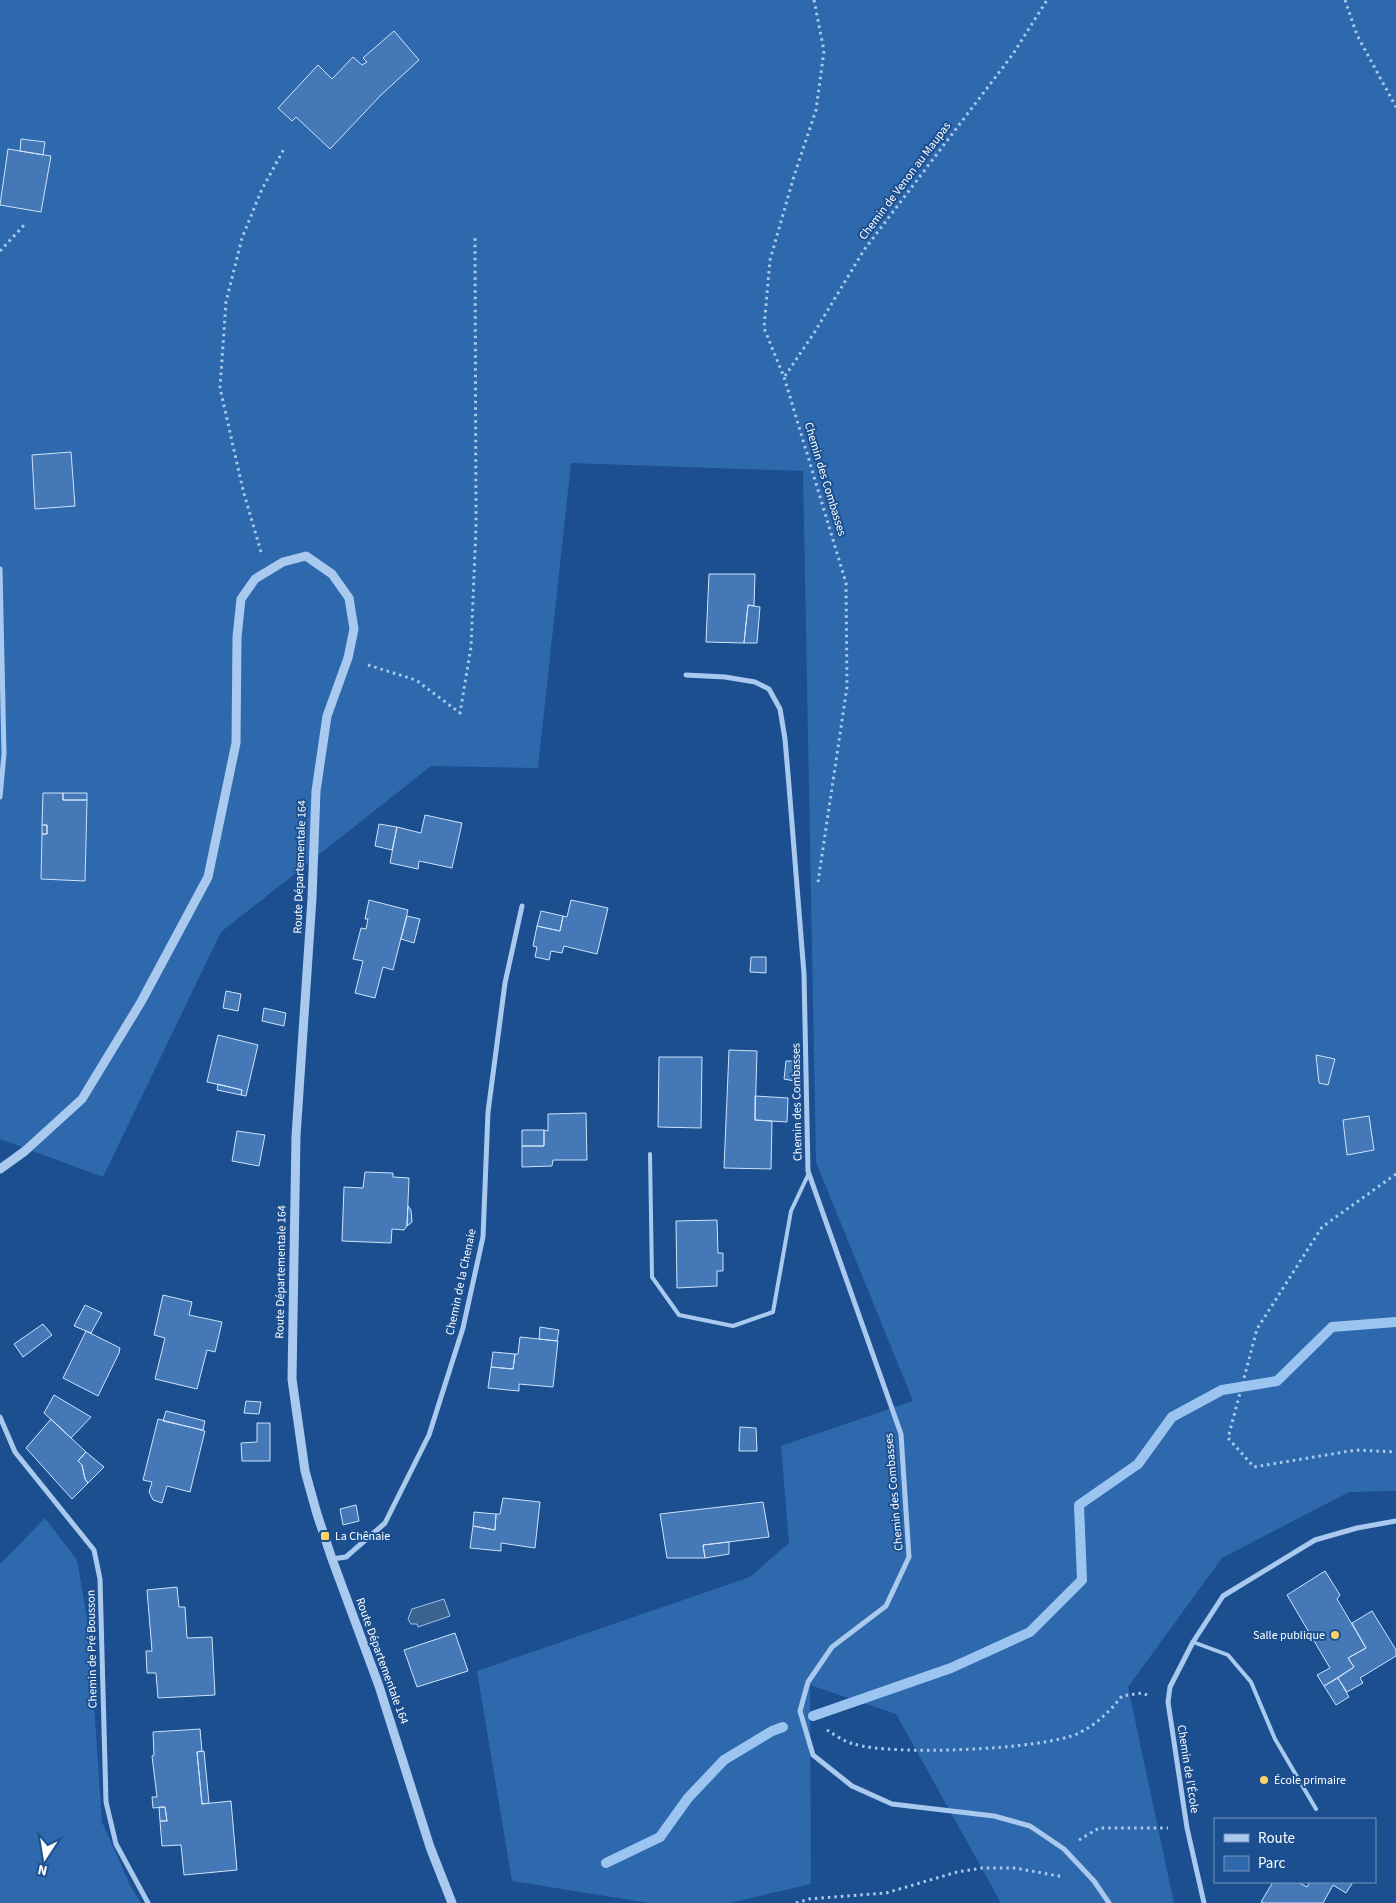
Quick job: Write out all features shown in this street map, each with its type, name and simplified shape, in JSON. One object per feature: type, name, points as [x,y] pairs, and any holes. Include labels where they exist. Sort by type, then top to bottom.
[{"type":"street","name":"Route Départementale 164","points":[[0,1169],[25,1151],[82,1099],[141,1002],[208,876],[236,743],[237,637],[241,600],[255,579],[283,562],[306,556],[332,574],[349,598],[354,629],[348,658],[327,716],[316,790],[312,898],[296,1136],[292,1379],[305,1471],[332,1559],[379,1686],[430,1847],[452,1903]]},
{"type":"street","points":[[0,569],[4,754],[0,797]]},
{"type":"street","name":"Chemin des Combasses","points":[[686,676],[725,677],[755,682],[769,689],[780,709],[785,739],[804,974],[809,1173],[901,1434],[909,1558],[886,1606],[832,1647],[808,1682],[800,1711],[813,1755],[852,1786],[892,1804],[994,1816],[1030,1826],[1064,1849],[1094,1881],[1109,1903]]},
{"type":"street","name":"Chemin de la Chenaie","points":[[332,1559],[346,1557],[385,1523],[429,1435],[463,1328],[483,1237],[488,1112],[505,983],[522,906]]},
{"type":"street","name":"Chemin de Pré Bousson","points":[[0,1417],[15,1452],[94,1550],[100,1579],[106,1802],[116,1844],[148,1903]]},
{"type":"street","name":"Chemin de l'École","points":[[1204,1903],[1187,1828],[1168,1702],[1170,1687],[1193,1642],[1223,1596],[1315,1540],[1357,1528],[1396,1521]]},
{"type":"lane","points":[[650,1154],[652,1277],[679,1315],[733,1326],[773,1312],[791,1211],[809,1173]]},
{"type":"lane","points":[[1193,1642],[1228,1655],[1251,1682],[1275,1739],[1316,1809]]},
{"type":"path","name":"Chemin des Combasses","points":[[814,0],[824,51],[816,110],[794,176],[770,260],[764,328],[784,377],[846,583],[848,687],[817,888]]},
{"type":"path","name":"Chemin de Venon au Maupas","points":[[784,377],[814,333],[864,250],[1013,54],[1046,0]]},
{"type":"path","points":[[1345,0],[1358,35],[1396,107]]},
{"type":"path","points":[[267,572],[243,490],[220,388],[226,302],[242,238],[262,189],[285,146]]},
{"type":"path","points":[[0,251],[26,223]]},
{"type":"path","points":[[348,658],[416,680],[460,713],[471,647],[475,548],[475,238]]},
{"type":"path","points":[[1396,1174],[1322,1226],[1257,1329],[1228,1438],[1254,1467],[1356,1450],[1396,1452]]},
{"type":"path","points":[[824,1729],[854,1744],[892,1749],[939,1749],[1041,1744],[1078,1734],[1104,1717],[1122,1696],[1142,1693],[1168,1702]]},
{"type":"path","points":[[1064,1849],[1099,1828],[1187,1828]]},
{"type":"path","points":[[796,1903],[809,1899],[886,1893],[957,1872],[982,1868],[1015,1868],[1046,1875],[1094,1881]]},
{"type":"green space","points":[[0,0],[1396,0],[1396,1491],[1349,1492],[1222,1558],[1128,1687],[1174,1903],[1001,1903],[896,1714],[810,1685],[811,1884],[729,1903],[649,1903],[512,1881],[477,1671],[750,1577],[789,1543],[781,1446],[913,1401],[816,1162],[803,471],[571,463],[538,768],[431,766],[221,932],[103,1177],[0,1139]]},
{"type":"green space","points":[[45,1518],[77,1560],[89,1629],[102,1822],[131,1887],[141,1903],[0,1903],[0,1564]]},
{"type":"shaded area","points":[[444,1599],[450,1616],[418,1627],[417,1624],[411,1624],[408,1619],[412,1609]]},
{"type":"building","points":[[394,31],[419,60],[381,95],[330,149],[296,117],[292,121],[278,108],[318,65],[332,79],[353,57],[362,65],[367,62],[363,58]]},
{"type":"building","points":[[21,139],[45,142],[43,155],[20,151]]},
{"type":"building","points":[[8,149],[51,156],[41,212],[0,205]]},
{"type":"building","points":[[71,452],[75,506],[35,509],[32,455]]},
{"type":"building","points":[[709,574],[755,574],[754,606],[748,605],[744,643],[706,642]]},
{"type":"building","points":[[748,605],[760,607],[757,643],[744,643]]},
{"type":"building","points":[[43,793],[63,793],[63,800],[87,800],[85,881],[41,879],[42,834],[47,834],[47,825],[42,825]]},
{"type":"building","points":[[63,793],[87,793],[87,800],[63,800]]},
{"type":"building","points":[[425,815],[462,823],[452,868],[419,861],[418,869],[390,863],[397,827],[421,833]]},
{"type":"building","points":[[379,824],[397,827],[392,850],[375,846]]},
{"type":"building","points":[[42,825],[47,825],[47,834],[42,834]]},
{"type":"building","points":[[369,900],[408,910],[393,970],[383,967],[375,998],[355,993],[363,961],[353,959],[361,928],[366,929],[368,919],[365,919]]},
{"type":"building","points":[[571,900],[608,908],[597,954],[564,946],[562,953],[551,951],[549,960],[535,957],[537,947],[533,946],[537,926],[560,931],[563,916],[567,917]]},
{"type":"building","points":[[541,911],[563,916],[560,931],[537,926]]},
{"type":"building","points":[[407,916],[420,919],[414,943],[401,939]]},
{"type":"building","points":[[751,957],[766,957],[766,973],[750,972]]},
{"type":"building","points":[[226,991],[241,994],[238,1011],[223,1008]]},
{"type":"building","points":[[264,1008],[286,1013],[284,1026],[262,1021]]},
{"type":"building","points":[[218,1035],[258,1045],[246,1096],[241,1095],[242,1090],[207,1082]]},
{"type":"building","points":[[729,1050],[757,1051],[755,1120],[772,1121],[771,1169],[724,1168]]},
{"type":"building","points":[[1316,1055],[1335,1059],[1328,1085],[1319,1083]]},
{"type":"building","points":[[659,1057],[702,1057],[701,1128],[658,1127]]},
{"type":"building","points":[[786,1061],[796,1061],[794,1081],[784,1079]]},
{"type":"building","points":[[218,1084],[242,1090],[241,1095],[217,1090]]},
{"type":"building","points":[[755,1096],[788,1098],[787,1122],[755,1120]]},
{"type":"building","points":[[586,1113],[587,1160],[553,1160],[552,1166],[522,1167],[522,1146],[544,1146],[544,1130],[548,1131],[548,1114]]},
{"type":"building","points":[[1369,1116],[1374,1150],[1347,1155],[1343,1120]]},
{"type":"building","points":[[522,1130],[544,1130],[544,1146],[522,1146]]},
{"type":"building","points":[[237,1131],[265,1135],[259,1166],[232,1161]]},
{"type":"building","points":[[365,1172],[393,1173],[393,1177],[409,1178],[407,1226],[404,1230],[392,1229],[391,1243],[342,1241],[344,1187],[363,1188]]},
{"type":"building","points":[[408,1206],[411,1210],[412,1222],[407,1226]]},
{"type":"building","points":[[717,1220],[718,1253],[723,1253],[723,1271],[717,1271],[717,1286],[677,1288],[676,1221]]},
{"type":"building","points":[[163,1295],[192,1302],[189,1315],[222,1322],[215,1352],[207,1350],[197,1389],[155,1379],[165,1338],[154,1335]]},
{"type":"building","points":[[85,1305],[102,1313],[91,1333],[74,1326]]},
{"type":"building","points":[[43,1324],[52,1335],[23,1357],[14,1344]]},
{"type":"building","points":[[540,1327],[559,1330],[557,1341],[539,1339]]},
{"type":"building","points":[[86,1331],[120,1348],[98,1396],[63,1378]]},
{"type":"building","points":[[520,1337],[558,1341],[553,1387],[519,1384],[519,1391],[488,1388],[491,1367],[513,1369],[515,1354],[518,1354]]},
{"type":"building","points":[[493,1352],[515,1354],[513,1369],[491,1367]]},
{"type":"building","points":[[54,1395],[91,1417],[71,1438],[44,1413]]},
{"type":"building","points":[[246,1401],[261,1402],[259,1414],[244,1413]]},
{"type":"building","points":[[166,1411],[205,1421],[203,1430],[163,1421]]},
{"type":"building","points":[[51,1419],[86,1452],[78,1461],[82,1465],[85,1479],[88,1483],[72,1499],[26,1448]]},
{"type":"building","points":[[158,1419],[205,1431],[190,1492],[167,1486],[162,1503],[153,1500],[149,1492],[152,1482],[143,1480]]},
{"type":"building","points":[[257,1423],[270,1423],[270,1461],[242,1461],[241,1443],[257,1442]]},
{"type":"building","points":[[740,1427],[756,1428],[757,1451],[739,1451]]},
{"type":"building","points":[[86,1452],[104,1467],[88,1483],[85,1479],[82,1465],[78,1461]]},
{"type":"building","points":[[503,1498],[540,1502],[535,1548],[501,1543],[501,1551],[470,1548],[473,1526],[495,1530],[496,1514],[500,1514]]},
{"type":"building","points":[[763,1502],[769,1537],[703,1545],[705,1558],[667,1558],[660,1514]]},
{"type":"building","points":[[356,1505],[359,1521],[343,1525],[340,1509]]},
{"type":"building","points":[[474,1512],[496,1514],[495,1530],[473,1526]]},
{"type":"building","points":[[729,1542],[729,1554],[705,1558],[703,1545]]},
{"type":"building","name":"Salle publique","points":[[1325,1571],[1340,1595],[1337,1599],[1366,1648],[1348,1658],[1354,1667],[1324,1686],[1317,1675],[1330,1668],[1287,1595]]},
{"type":"building","points":[[177,1587],[179,1607],[185,1607],[187,1638],[212,1637],[215,1695],[158,1698],[156,1673],[147,1673],[146,1651],[152,1651],[147,1590]]},
{"type":"building","points":[[1372,1611],[1396,1650],[1396,1656],[1360,1678],[1363,1683],[1347,1692],[1338,1678],[1354,1667],[1348,1658],[1366,1648],[1352,1623]]},
{"type":"building","points":[[455,1633],[468,1671],[417,1687],[404,1650]]},
{"type":"building","points":[[1338,1678],[1349,1697],[1336,1705],[1324,1686]]},
{"type":"building","points":[[200,1729],[202,1751],[197,1752],[202,1804],[231,1801],[237,1870],[184,1875],[181,1845],[162,1846],[160,1821],[167,1821],[165,1807],[153,1808],[152,1797],[157,1797],[152,1756],[154,1755],[153,1732]]},
{"type":"building","points":[[204,1751],[209,1803],[202,1804],[197,1752]]},
{"type":"building","points":[[159,1807],[165,1807],[167,1821],[160,1821]]},
{"type":"building","points":[[1272,1883],[1300,1883],[1307,1887],[1309,1883],[1352,1883],[1346,1893],[1333,1885],[1323,1903],[1261,1902]]},
{"type":"waterway","points":[[813,1716],[951,1668],[1030,1632],[1082,1580],[1079,1505],[1138,1464],[1172,1417],[1222,1390],[1277,1381],[1332,1327],[1396,1322]]},
{"type":"waterway","points":[[606,1863],[660,1837],[688,1798],[724,1760],[772,1731],[783,1727]]},
{"type":"place","name":"La Chênaie","points":[[325,1536]]},
{"type":"place","name":"Salle publique","points":[[1335,1635]]},
{"type":"place","name":"École primaire","points":[[1264,1780]]}]
